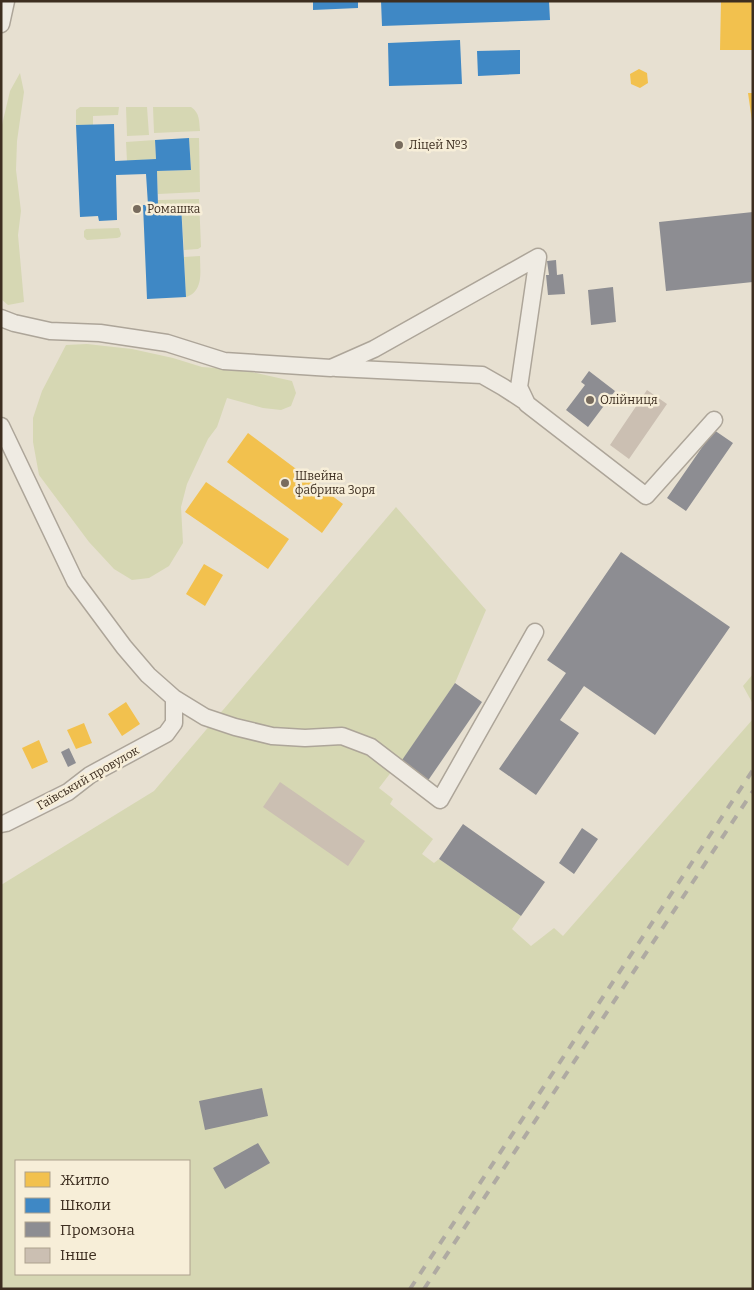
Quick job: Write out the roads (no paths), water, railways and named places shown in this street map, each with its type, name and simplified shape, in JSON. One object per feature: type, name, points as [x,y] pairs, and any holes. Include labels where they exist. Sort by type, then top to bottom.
[{"type":"street","points":[[1,24],[6,1]]},
{"type":"street","points":[[331,368],[374,349],[538,257],[519,388],[527,404]]},
{"type":"street","points":[[1,318],[50,331],[100,333],[167,343],[224,361],[482,375],[527,404],[646,496],[714,420]]},
{"type":"street","points":[[1,426],[75,581],[124,647],[148,675],[174,698],[205,717],[272,736],[305,738],[342,736],[371,747],[440,800],[534,632]]},
{"type":"street","name":"Гаївський провулок","points":[[1,824],[68,792],[90,775],[166,734],[174,723],[174,698]]},
{"type":"railway","points":[[410,1289],[753,770]]},
{"type":"railway","points":[[424,1289],[753,791]]},
{"type":"place","name":"Ліцей №3","points":[[399,145]]},
{"type":"place","name":"Ромашка","points":[[137,209]]},
{"type":"place","name":"Олійниця","points":[[590,400]]},
{"type":"place","name":"Швейна фабрика Зоря","points":[[285,483]]}]
